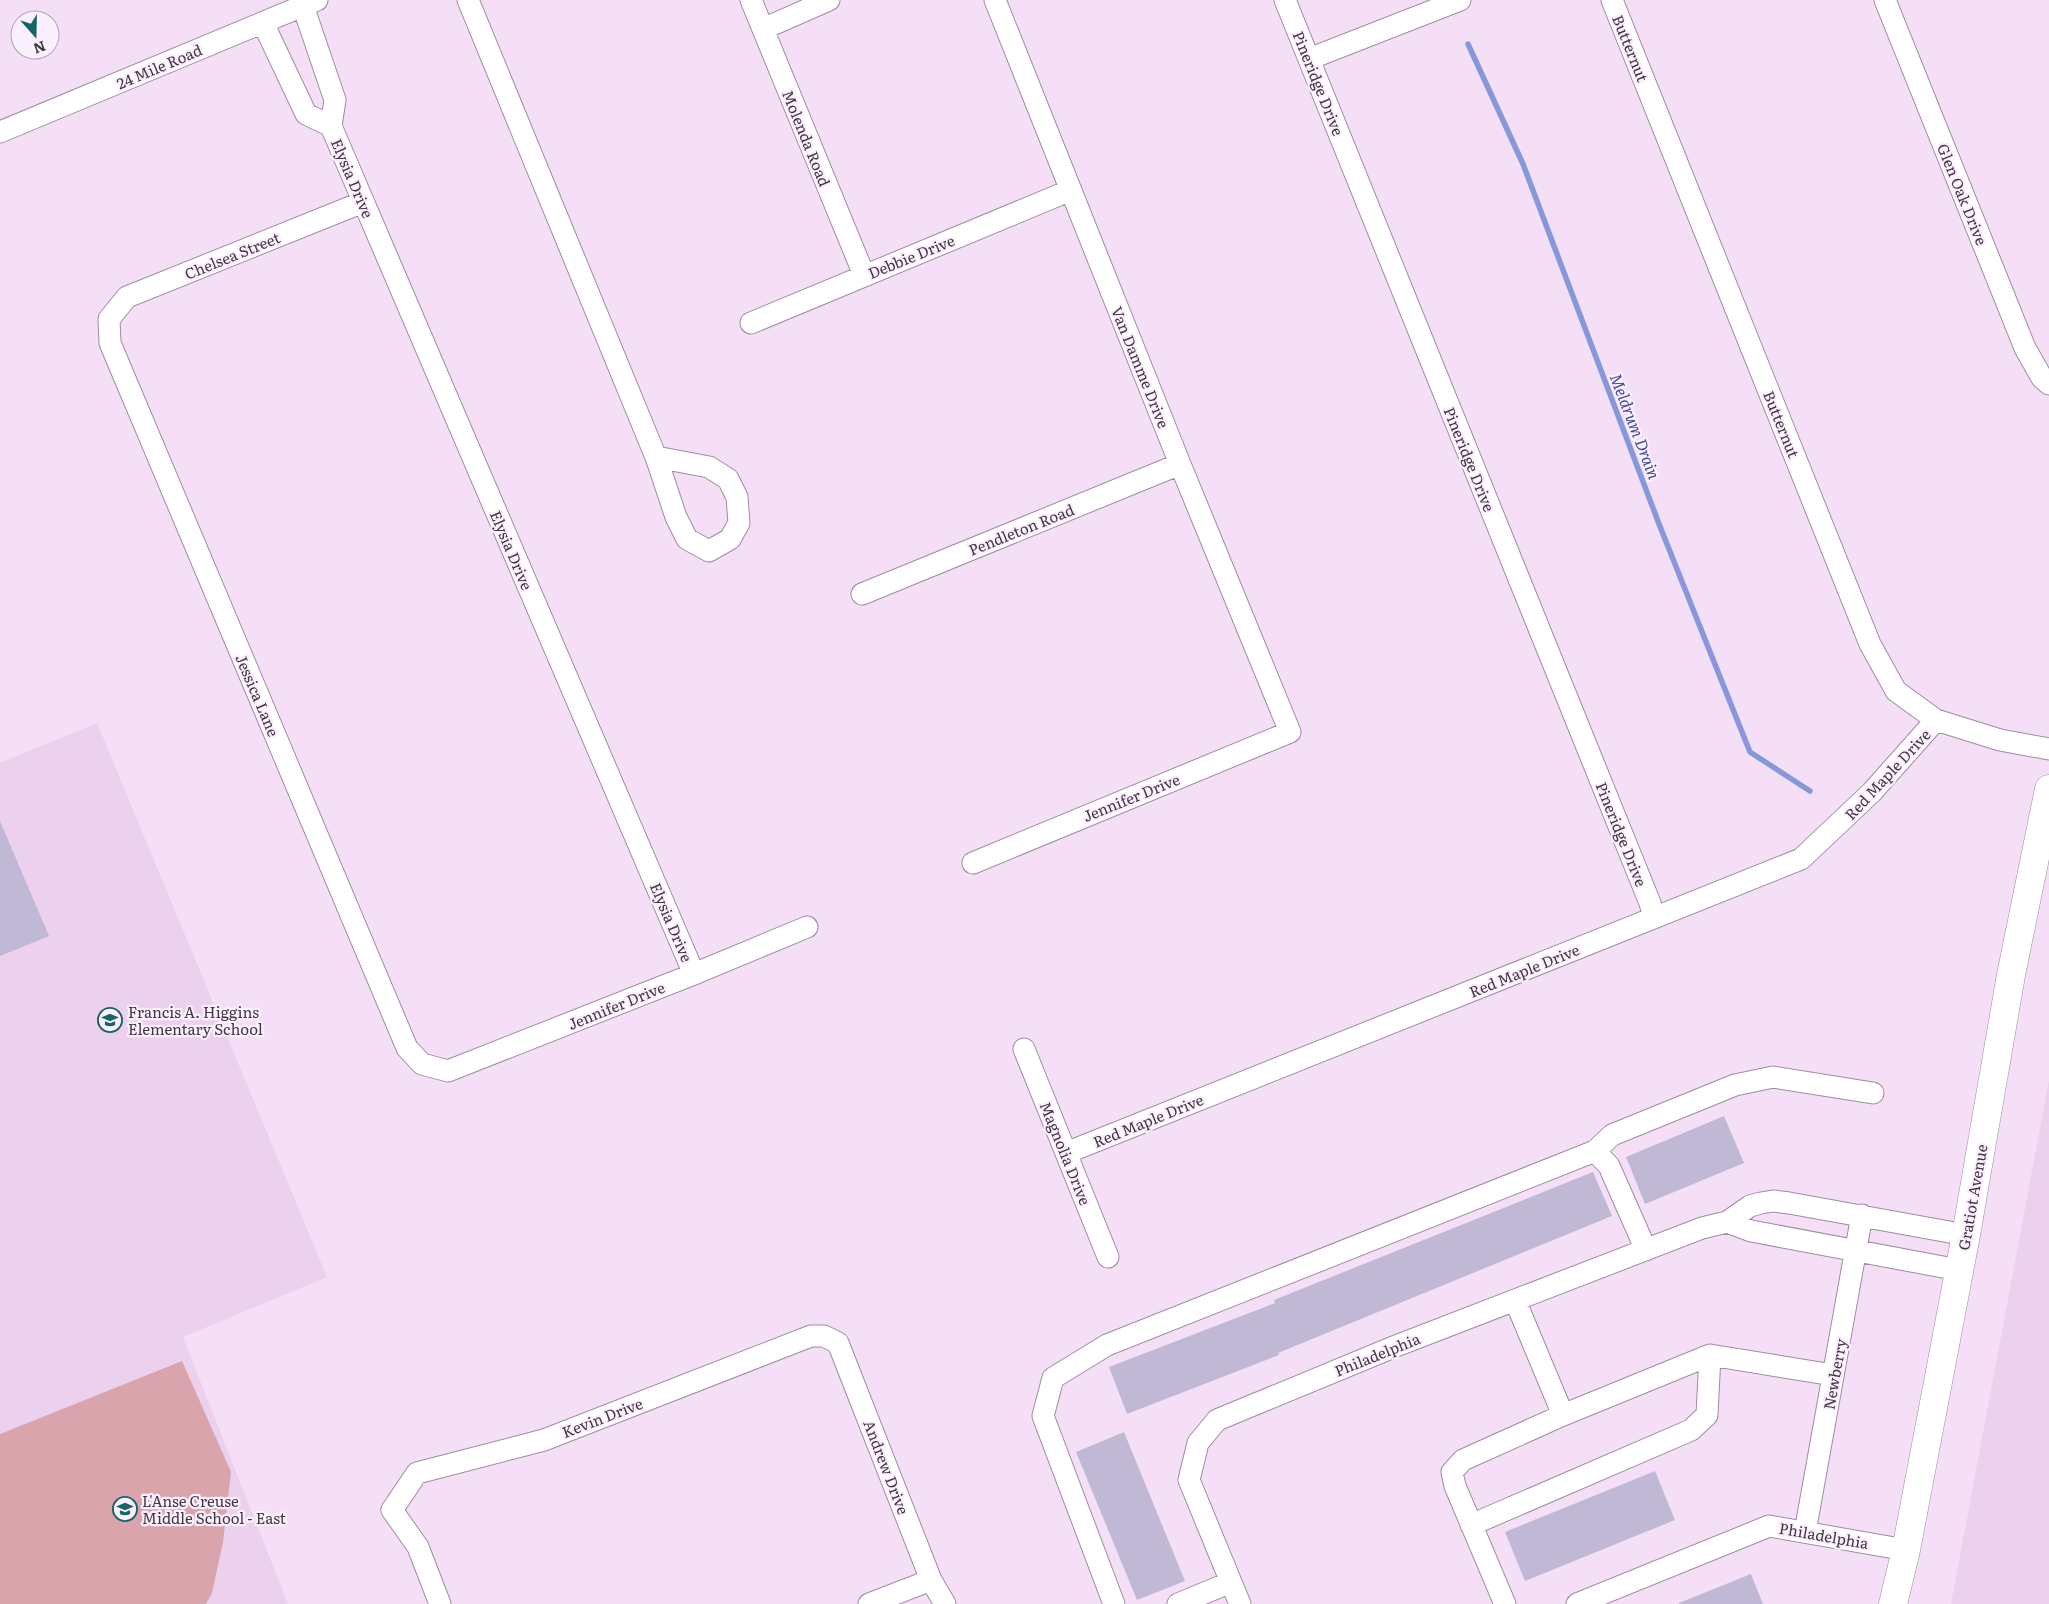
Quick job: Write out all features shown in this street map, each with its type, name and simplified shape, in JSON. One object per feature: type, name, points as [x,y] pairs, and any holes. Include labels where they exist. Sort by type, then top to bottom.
[{"type":"main road","name":"Gratiot Avenue","points":[[1893,1604],[1906,1550],[1966,1235],[2011,976],[2049,788]]},
{"type":"street","points":[[468,0],[656,457],[676,517],[687,538],[709,551],[730,539],[739,523],[738,497],[728,479],[709,467],[656,457]]},
{"type":"street","name":"Molenda Road","points":[[751,0],[864,275]]},
{"type":"street","points":[[763,28],[829,0]]},
{"type":"street","name":"Van Damme Drive","points":[[995,0],[1180,464],[1290,732]]},
{"type":"street","name":"Pineridge Drive","points":[[1285,0],[1650,903],[1654,918]]},
{"type":"street","points":[[1309,59],[1460,0]]},
{"type":"street","name":"Butternut","points":[[1612,0],[1870,644],[1896,691],[1936,720],[2000,740],[2049,749]]},
{"type":"street","name":"Glen Oak Drive","points":[[1885,0],[2025,348],[2042,378],[2049,384]]},
{"type":"street","name":"24 Mile Road","points":[[0,132],[310,3]]},
{"type":"street","name":"Elysia Drive","points":[[310,3],[336,100],[331,126],[694,974]]},
{"type":"street","name":"Elysia Drive","points":[[263,23],[306,114],[331,126]]},
{"type":"street","name":"Debbie Drive","points":[[751,323],[1072,190]]},
{"type":"street","name":"Chelsea Street","points":[[109,319],[127,297],[363,202]]},
{"type":"street","name":"Jessica Lane","points":[[109,319],[110,343],[406,1048],[422,1064]]},
{"type":"street","name":"Pendleton Road","points":[[862,594],[1180,464]]},
{"type":"street","name":"Red Maple Drive","points":[[1066,1152],[1801,859],[1872,792],[1936,720]]},
{"type":"street","name":"Jennifer Drive","points":[[973,863],[1290,732]]},
{"type":"street","name":"Jennifer Drive","points":[[422,1064],[448,1071],[694,974],[807,927]]},
{"type":"street","name":"Magnolia Drive","points":[[1024,1049],[1108,1257]]},
{"type":"street","points":[[1114,1604],[1043,1416],[1053,1378],[1107,1345],[1594,1151],[1612,1135],[1735,1085],[1773,1077],[1873,1093]]},
{"type":"street","points":[[1594,1151],[1609,1166],[1646,1250]]},
{"type":"street","name":"Philadelphia","points":[[1240,1604],[1189,1480],[1198,1443],[1217,1420],[1396,1346],[1702,1228],[1727,1222],[1750,1206],[1773,1201],[1862,1215],[1966,1235]]},
{"type":"street","name":"Newberry","points":[[1805,1532],[1862,1215]]},
{"type":"street","points":[[1727,1222],[1751,1231],[1959,1270]]},
{"type":"street","points":[[1515,1300],[1563,1415]]},
{"type":"street","name":"Kevin Drive","points":[[440,1604],[418,1547],[392,1510],[417,1473],[544,1440],[811,1336],[824,1336]]},
{"type":"street","name":"Andrew Drive","points":[[824,1336],[838,1343],[931,1580],[945,1604]]},
{"type":"street","points":[[1505,1604],[1455,1486],[1452,1472],[1463,1460],[1563,1415],[1710,1355],[1834,1375]]},
{"type":"street","points":[[1471,1525],[1691,1430],[1707,1415],[1710,1355]]},
{"type":"street","name":"Philadelphia","points":[[1584,1603],[1769,1526],[1906,1550]]},
{"type":"street","points":[[869,1604],[931,1580]]},
{"type":"street","points":[[1178,1604],[1231,1582]]},
{"type":"shaded area","name":"Francis A. Higgins Elementary School","points":[[97,723],[327,1277],[183,1337],[288,1604],[0,1604],[0,763]]},
{"type":"shaded area","points":[[2049,1080],[2049,1604],[1951,1604]]},
{"type":"shaded area","name":"L'Anse Creuse Middle School - East","points":[[182,1361],[231,1472],[223,1542],[212,1593],[206,1604],[0,1604],[0,1434]]},
{"type":"building","points":[[0,821],[49,936],[0,956]]},
{"type":"building","points":[[1724,1116],[1744,1163],[1645,1204],[1626,1157]]},
{"type":"building","points":[[1593,1172],[1612,1216],[1278,1353],[1279,1355],[1127,1414],[1109,1367],[1275,1303],[1274,1300]]},
{"type":"building","points":[[1124,1432],[1185,1581],[1137,1600],[1076,1452]]},
{"type":"building","points":[[1655,1471],[1675,1520],[1525,1581],[1505,1532]]},
{"type":"building","points":[[1751,1574],[1763,1604],[1679,1604],[1679,1603]]},
{"type":"waterway","name":"Meldrum Drain","points":[[1468,44],[1523,164],[1659,524],[1750,752],[1810,791]]},
{"type":"place","name":"Francis A. Higgins Elementary School","points":[[110,1020]]},
{"type":"place","name":"L'Anse Creuse Middle School - East","points":[[125,1509]]}]
